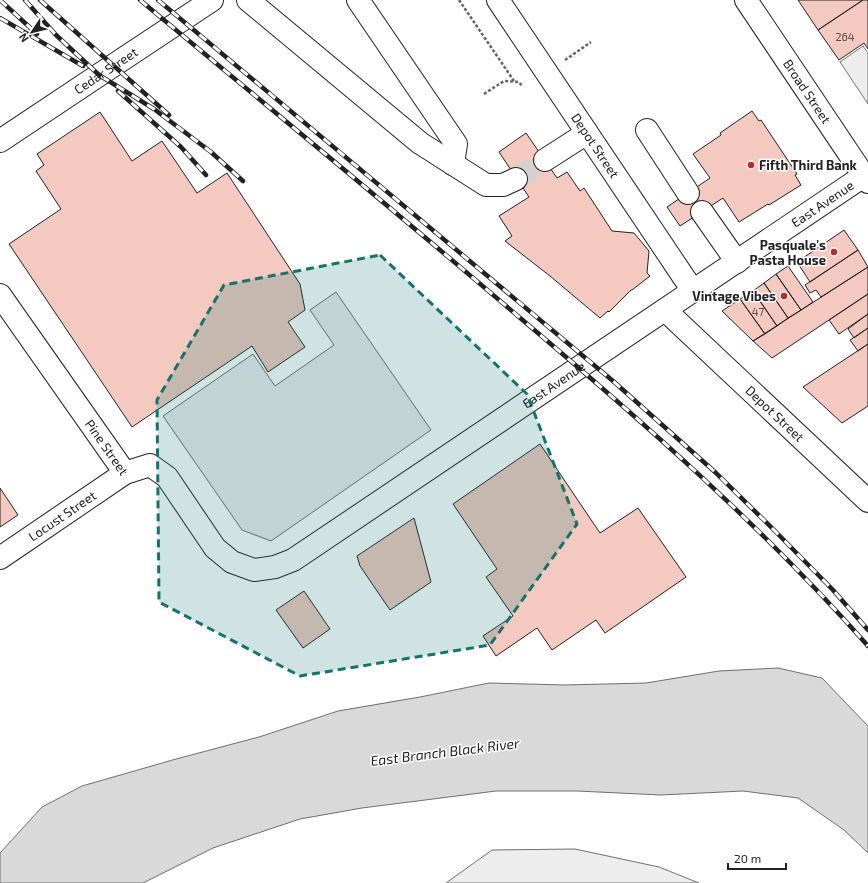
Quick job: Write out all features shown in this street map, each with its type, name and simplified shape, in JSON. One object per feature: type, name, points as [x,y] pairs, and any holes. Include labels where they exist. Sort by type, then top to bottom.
[{"type":"street","name":"Cedar Street","points":[[0,141],[212,0]]},
{"type":"street","points":[[248,0],[420,143],[486,185],[503,185],[516,179]]},
{"type":"street","points":[[358,0],[456,144],[453,164]]},
{"type":"street","name":"Depot Street","points":[[498,0],[693,291]]},
{"type":"street","name":"Broad Street","points":[[746,0],[867,177]]},
{"type":"street","points":[[647,130],[688,193]]},
{"type":"street","points":[[545,160],[587,133]]},
{"type":"street","name":"East Avenue","points":[[232,562],[254,570],[275,567],[292,560],[693,291],[867,177]]},
{"type":"street","points":[[702,212],[737,262]]},
{"type":"street","name":"Pine Street","points":[[0,295],[125,473],[150,465],[167,477],[214,548],[232,562]]},
{"type":"street","name":"Depot Street","points":[[665,310],[868,501]]},
{"type":"street","name":"Locust Street","points":[[0,558],[125,473]]},
{"type":"path","points":[[459,0],[514,81]]},
{"type":"path","points":[[565,60],[591,42]]},
{"type":"path","points":[[484,94],[504,81],[519,82],[522,86]]},
{"type":"highlighted area","points":[[380,255],[527,394],[577,524],[490,645],[300,676],[159,602],[157,400],[224,285]]},
{"type":"shaded area","points":[[863,46],[868,53],[868,104],[840,62]]},
{"type":"shaded area","points":[[336,292],[431,430],[271,541],[242,530],[163,416],[253,354],[275,386],[334,345],[310,310]]},
{"type":"shaded area","points":[[575,849],[659,867],[699,883],[446,883],[492,850]]},
{"type":"water","name":"East Branch Black River","points":[[778,668],[822,678],[868,726],[868,853],[844,830],[798,798],[743,791],[661,795],[577,791],[496,791],[362,808],[300,819],[213,848],[143,883],[0,883],[0,853],[42,807],[82,786],[259,737],[338,711],[489,683],[564,685],[646,683],[719,671]]},
{"type":"building","points":[[798,0],[863,0],[818,30]]},
{"type":"building","points":[[863,0],[868,0],[868,49],[864,43],[839,60],[818,30]]},
{"type":"building","points":[[752,111],[759,121],[761,120],[797,174],[795,175],[801,185],[739,222],[723,198],[680,226],[667,207],[710,178],[693,154]]},
{"type":"building","points":[[100,112],[132,161],[162,141],[197,193],[227,173],[300,284],[305,310],[288,322],[305,347],[268,372],[252,346],[132,427],[9,244],[61,209],[36,171],[44,165],[37,154]]},
{"type":"building","points":[[526,133],[557,178],[567,172],[580,191],[584,188],[612,231],[634,233],[649,251],[647,273],[650,276],[631,290],[609,312],[608,311],[600,318],[505,241],[512,236],[499,216],[529,197],[499,152]]},
{"type":"building","points":[[844,230],[858,250],[810,282],[797,262]]},
{"type":"building","points":[[858,250],[868,267],[821,297],[816,290],[810,293],[805,285]]},
{"type":"building","points":[[788,266],[813,302],[801,310],[776,274]]},
{"type":"building","points":[[868,267],[868,294],[772,358],[753,341]]},
{"type":"building","points":[[776,274],[801,310],[788,318],[764,283]]},
{"type":"building","points":[[764,283],[788,318],[777,326],[753,291]]},
{"type":"building","points":[[753,291],[777,326],[765,334],[740,299]]},
{"type":"building","points":[[868,294],[868,314],[839,334],[829,320]]},
{"type":"building","points":[[740,299],[765,334],[753,341],[722,311]]},
{"type":"building","points":[[868,314],[868,328],[854,338],[848,329]]},
{"type":"building","points":[[868,328],[868,344],[858,351],[850,340]]},
{"type":"building","points":[[868,344],[868,406],[842,423],[803,387]]},
{"type":"building","points":[[540,444],[600,533],[638,508],[686,577],[605,633],[596,620],[552,650],[537,628],[496,656],[483,636],[513,616],[486,577],[497,569],[453,504]]},
{"type":"building","points":[[0,488],[18,515],[0,527]]},
{"type":"building","points":[[414,518],[431,582],[390,610],[360,566],[357,556]]},
{"type":"building","points":[[304,591],[330,629],[303,648],[276,610]]},
{"type":"tunnel","points":[[516,179],[545,160]]},
{"type":"railway","points":[[0,0],[37,34]]},
{"type":"railway","points":[[25,0],[56,35],[99,75],[154,109],[211,152],[243,181]]},
{"type":"railway","points":[[40,0],[169,115]]},
{"type":"railway","points":[[140,0],[378,198],[610,395],[700,475],[743,516],[786,558],[868,646]]},
{"type":"railway","points":[[158,0],[613,381],[715,472],[833,590],[868,630]]},
{"type":"railway","points":[[0,18],[83,66]]},
{"type":"railway","points":[[118,91],[181,147],[206,175]]},
{"type":"place","name":"Fifth Third Bank","points":[[751,165]]},
{"type":"place","name":"Pasquale's Pasta House","points":[[834,252]]},
{"type":"place","name":"Vintage Vibes","points":[[784,296]]}]
